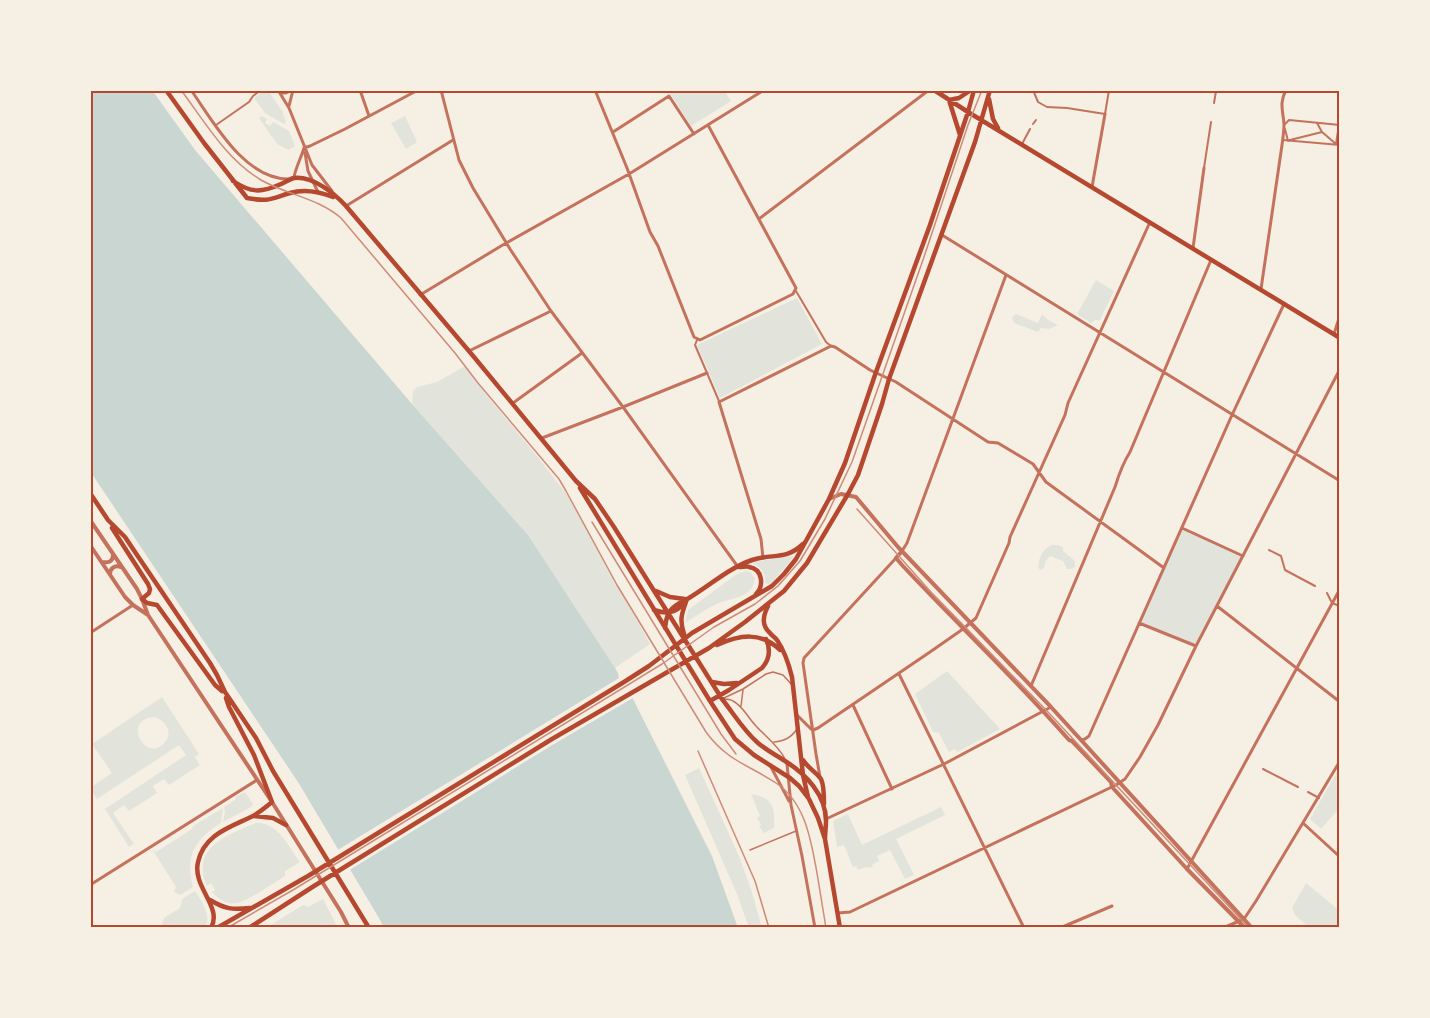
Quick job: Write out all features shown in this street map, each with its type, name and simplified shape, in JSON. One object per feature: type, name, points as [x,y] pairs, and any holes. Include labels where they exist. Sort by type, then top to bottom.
[{"type":"main road","points":[[166,90],[247,198],[264,201],[297,192],[318,192],[336,198]]},
{"type":"main road","points":[[934,90],[1340,338]]},
{"type":"main road","points":[[949,100],[959,98],[973,90]]},
{"type":"main road","points":[[217,928],[308,876],[624,682],[692,633],[772,586],[784,574],[796,560],[807,540],[829,499],[844,463],[930,225],[968,112],[973,90]]},
{"type":"main road","points":[[249,928],[543,745],[709,648],[769,604],[797,578],[858,475],[889,379],[975,142],[989,92]]},
{"type":"main road","points":[[989,92],[993,119],[999,130]]},
{"type":"main road","points":[[949,100],[960,135]]},
{"type":"main road","points":[[233,181],[248,190],[258,191],[294,178],[312,181],[327,188],[346,206],[576,481],[595,500],[615,527],[721,697],[741,724],[758,743],[787,762],[813,784],[824,807]]},
{"type":"main road","points":[[576,481],[735,740],[790,778],[809,799]]},
{"type":"main road","points":[[90,493],[148,584],[149,593],[142,599],[147,603],[157,605],[215,685],[225,692],[229,707],[254,755],[272,802],[254,816],[219,832],[203,849],[198,861],[197,876],[214,916],[211,928]]},
{"type":"main road","points":[[108,520],[125,537],[213,669],[369,928]]},
{"type":"main road","points":[[665,628],[668,613],[675,605],[751,560],[791,553],[807,540]]},
{"type":"main road","points":[[736,608],[757,593],[762,584],[757,570],[738,567]]},
{"type":"main road","points":[[653,589],[670,597],[687,599]]},
{"type":"main road","points":[[686,640],[681,619],[687,599]]},
{"type":"main road","points":[[769,604],[764,613],[764,626],[776,639],[790,666],[803,775],[809,799],[825,839],[840,928]]},
{"type":"main road","points":[[654,610],[668,613]]},
{"type":"main road","points":[[709,648],[732,638],[748,636],[766,639],[784,653]]},
{"type":"main road","points":[[710,701],[721,697],[762,668],[770,653],[766,639]]},
{"type":"main road","points":[[712,682],[724,684],[740,682]]},
{"type":"main road","points":[[801,755],[807,766],[821,779],[826,819],[825,839]]},
{"type":"main road","points":[[254,816],[273,818],[286,825]]},
{"type":"main road","points":[[208,899],[226,908],[253,907]]},
{"type":"main road","points":[[256,928],[261,920]]},
{"type":"street","points":[[191,90],[228,142],[252,165],[272,176],[285,179],[294,178],[304,148]]},
{"type":"street","points":[[216,125],[249,102],[261,90]]},
{"type":"street","points":[[279,91],[286,93],[292,90]]},
{"type":"street","points":[[289,108],[292,90]]},
{"type":"street","points":[[360,90],[369,116]]},
{"type":"street","points":[[304,148],[418,90]]},
{"type":"street","points":[[441,90],[462,167],[507,243],[551,311],[738,567]]},
{"type":"street","points":[[595,90],[650,232],[697,340]]},
{"type":"street","points":[[420,295],[629,174],[764,90]]},
{"type":"street","points":[[759,219],[928,90]]},
{"type":"street","points":[[1033,90],[1038,102],[1044,108],[1067,108],[1105,114]]},
{"type":"street","points":[[1092,187],[1109,90]]},
{"type":"street","points":[[1286,90],[1281,110],[1287,141]]},
{"type":"street","points":[[279,91],[289,108],[312,165],[336,198]]},
{"type":"street","points":[[1214,103],[1216,91]]},
{"type":"street","points":[[612,132],[669,96],[694,134]]},
{"type":"street","points":[[1033,124],[1036,120]]},
{"type":"street","points":[[1261,289],[1284,125],[1289,120],[1339,125],[1339,144]]},
{"type":"street","points":[[1193,248],[1211,122]]},
{"type":"street","points":[[1317,123],[1322,132],[1339,144]]},
{"type":"street","points":[[708,125],[795,286],[795,290],[826,342],[988,441],[998,443],[1033,464],[1046,482],[1164,568]]},
{"type":"street","points":[[1022,144],[1030,129]]},
{"type":"street","points":[[1287,141],[1322,132]]},
{"type":"street","points":[[346,206],[453,140]]},
{"type":"street","points":[[1282,140],[1339,144]]},
{"type":"street","points":[[304,148],[308,171],[318,192]]},
{"type":"street","points":[[813,730],[899,674],[976,618],[1099,333],[1150,222]]},
{"type":"street","points":[[941,234],[1340,481]]},
{"type":"street","points":[[1031,686],[1211,259]]},
{"type":"street","points":[[821,779],[803,663],[806,655],[896,558],[907,543],[1006,274]]},
{"type":"street","points":[[697,340],[702,340],[793,294],[795,290]]},
{"type":"street","points":[[1081,740],[1089,736],[1284,304]]},
{"type":"street","points":[[469,351],[551,311]]},
{"type":"street","points":[[1334,334],[1340,315]]},
{"type":"street","points":[[697,340],[695,345],[719,402],[761,538],[763,558]]},
{"type":"street","points":[[719,402],[831,346]]},
{"type":"street","points":[[513,404],[582,353]]},
{"type":"street","points":[[838,913],[850,912],[1125,779],[1158,725],[1196,646],[1340,369]]},
{"type":"street","points":[[542,438],[707,373]]},
{"type":"street","points":[[829,499],[842,494],[856,497],[902,551],[1075,733],[1242,920],[1245,928]]},
{"type":"street","points":[[90,520],[142,599],[148,615],[272,802],[349,928]]},
{"type":"street","points":[[1182,528],[1243,556]]},
{"type":"street","points":[[1252,540],[1257,543]]},
{"type":"street","points":[[90,545],[125,597],[148,615]]},
{"type":"street","points":[[1269,550],[1281,556],[1285,570],[1315,586]]},
{"type":"street","points":[[101,561],[110,562],[113,554]]},
{"type":"street","points":[[896,558],[1044,711],[1187,869],[1252,928]]},
{"type":"street","points":[[110,575],[113,567],[122,567]]},
{"type":"street","points":[[1187,869],[1249,761],[1340,589]]},
{"type":"street","points":[[1327,593],[1332,603],[1337,606]]},
{"type":"street","points":[[90,633],[142,599]]},
{"type":"street","points":[[1217,606],[1340,702]]},
{"type":"street","points":[[1139,622],[1196,646]]},
{"type":"street","points":[[899,674],[1024,928]]},
{"type":"street","points":[[853,705],[892,789]]},
{"type":"street","points":[[826,819],[944,764],[1051,707]]},
{"type":"street","points":[[797,715],[813,730]]},
{"type":"street","points":[[1223,928],[1242,920],[1262,892],[1340,760]]},
{"type":"street","points":[[787,762],[791,805],[814,928]]},
{"type":"street","points":[[771,765],[791,805]]},
{"type":"street","points":[[1263,769],[1298,787]]},
{"type":"street","points":[[90,885],[257,780]]},
{"type":"street","points":[[1308,792],[1319,798]]},
{"type":"street","points":[[1303,824],[1340,857]]},
{"type":"street","points":[[1060,928],[1112,906]]},
{"type":"lane","points":[[721,697],[743,689],[773,672],[783,675],[794,688]]},
{"type":"lane","points":[[741,706],[743,689]]},
{"type":"lane","points":[[721,697],[741,706],[755,725],[783,754],[787,762]]},
{"type":"lane","points":[[773,742],[790,737],[798,726]]},
{"type":"lane","points":[[1072,741],[1075,733]]},
{"type":"lane","points":[[750,850],[797,831]]},
{"type":"shaded area","points":[[90,90],[152,90],[195,150],[412,404],[528,535],[633,699],[712,856],[738,928],[384,928],[298,782],[90,471]]},
{"type":"shaded area","points":[[268,90],[282,111],[286,122],[284,124],[265,113],[254,98]]},
{"type":"shaded area","points":[[672,90],[724,90],[731,101],[691,126],[669,92]]},
{"type":"shaded area","points":[[262,116],[267,119],[265,123],[270,126],[273,122],[289,131],[295,146],[289,150],[277,144],[259,118]]},
{"type":"shaded area","points":[[405,116],[417,142],[406,149],[391,123]]},
{"type":"shaded area","points":[[1096,280],[1114,291],[1100,320],[1091,323],[1077,314]]},
{"type":"shaded area","points":[[797,298],[822,344],[720,398],[697,345]]},
{"type":"shaded area","points":[[1016,314],[1038,323],[1042,314],[1058,325],[1049,329],[1041,328],[1038,332],[1014,323],[1012,317]]},
{"type":"shaded area","points":[[465,366],[568,496],[650,644],[615,668],[528,535],[412,404],[413,391],[417,387],[437,382]]},
{"type":"shaded area","points":[[1182,528],[1243,556],[1196,646],[1139,622]]},
{"type":"shaded area","points":[[1052,545],[1063,547],[1063,551],[1075,561],[1075,567],[1067,569],[1063,561],[1050,556],[1044,568],[1041,570],[1038,568],[1042,554]]},
{"type":"shaded area","points":[[794,556],[770,585],[765,583],[762,570],[751,562]]},
{"type":"shaded area","points":[[746,571],[755,578],[754,584],[747,593],[719,603],[685,623],[688,610],[737,574]]},
{"type":"shaded area","points":[[947,671],[1000,729],[957,752],[955,749],[949,752],[939,733],[933,732],[915,694]]},
{"type":"shaded area","points":[[162,697],[199,754],[195,757],[200,765],[169,785],[164,779],[153,786],[157,793],[129,811],[124,805],[113,813],[134,844],[129,847],[105,809],[186,755],[179,745],[97,799],[90,788],[112,773],[92,744]],"holes":[[[155,717],[167,728],[167,739],[157,748],[150,748],[140,738],[139,724],[145,719]]]},
{"type":"shaded area","points":[[1340,767],[1340,811],[1336,812],[1321,829],[1310,819]]},
{"type":"shaded area","points":[[699,768],[739,856],[762,928],[749,928],[737,894],[685,775]]},
{"type":"shaded area","points":[[245,792],[253,804],[251,807],[223,822],[224,807]]},
{"type":"shaded area","points":[[751,794],[769,801],[773,810],[774,828],[764,833],[759,826],[761,825],[757,818],[760,816]]},
{"type":"shaded area","points":[[941,807],[945,815],[896,839],[914,875],[905,879],[890,850],[877,856],[879,861],[871,868],[858,870],[856,866],[853,867],[844,845],[837,847],[833,821],[848,814],[862,845]]},
{"type":"shaded area","points":[[223,808],[221,823],[198,842],[194,850],[190,867],[193,887],[180,895],[174,892],[176,887],[152,849],[156,852]]},
{"type":"shaded area","points":[[256,823],[264,824],[277,831],[300,862],[285,871],[285,876],[247,899],[235,903],[224,902],[212,892],[215,890],[211,883],[207,886],[203,873],[203,862],[207,852],[234,832]]},
{"type":"shaded area","points":[[1306,883],[1340,911],[1340,928],[1309,928],[1295,915],[1292,908]]},
{"type":"shaded area","points":[[195,891],[206,911],[205,926],[189,929],[167,928],[162,925],[164,918],[180,908],[182,899]]},
{"type":"shaded area","points":[[323,899],[338,928],[266,928],[303,905],[308,907]]},
{"type":"pier","points":[[621,673],[636,699],[633,698],[554,744],[348,872],[336,851],[619,678],[618,675]]},
{"type":"tram line","points":[[181,90],[217,139],[248,171],[271,185],[332,211],[341,218],[559,479],[617,585],[706,732],[730,756],[786,791],[801,812],[817,873],[826,928]]},
{"type":"tram line","points":[[227,928],[662,664],[714,627],[755,604],[778,586],[800,561],[825,519],[852,462],[982,90]]},
{"type":"tram line","points":[[857,509],[930,591],[1048,712],[1249,928]]},
{"type":"tram line","points":[[592,522],[721,734],[736,754]]},
{"type":"tram line","points":[[698,751],[755,881],[769,928]]}]
